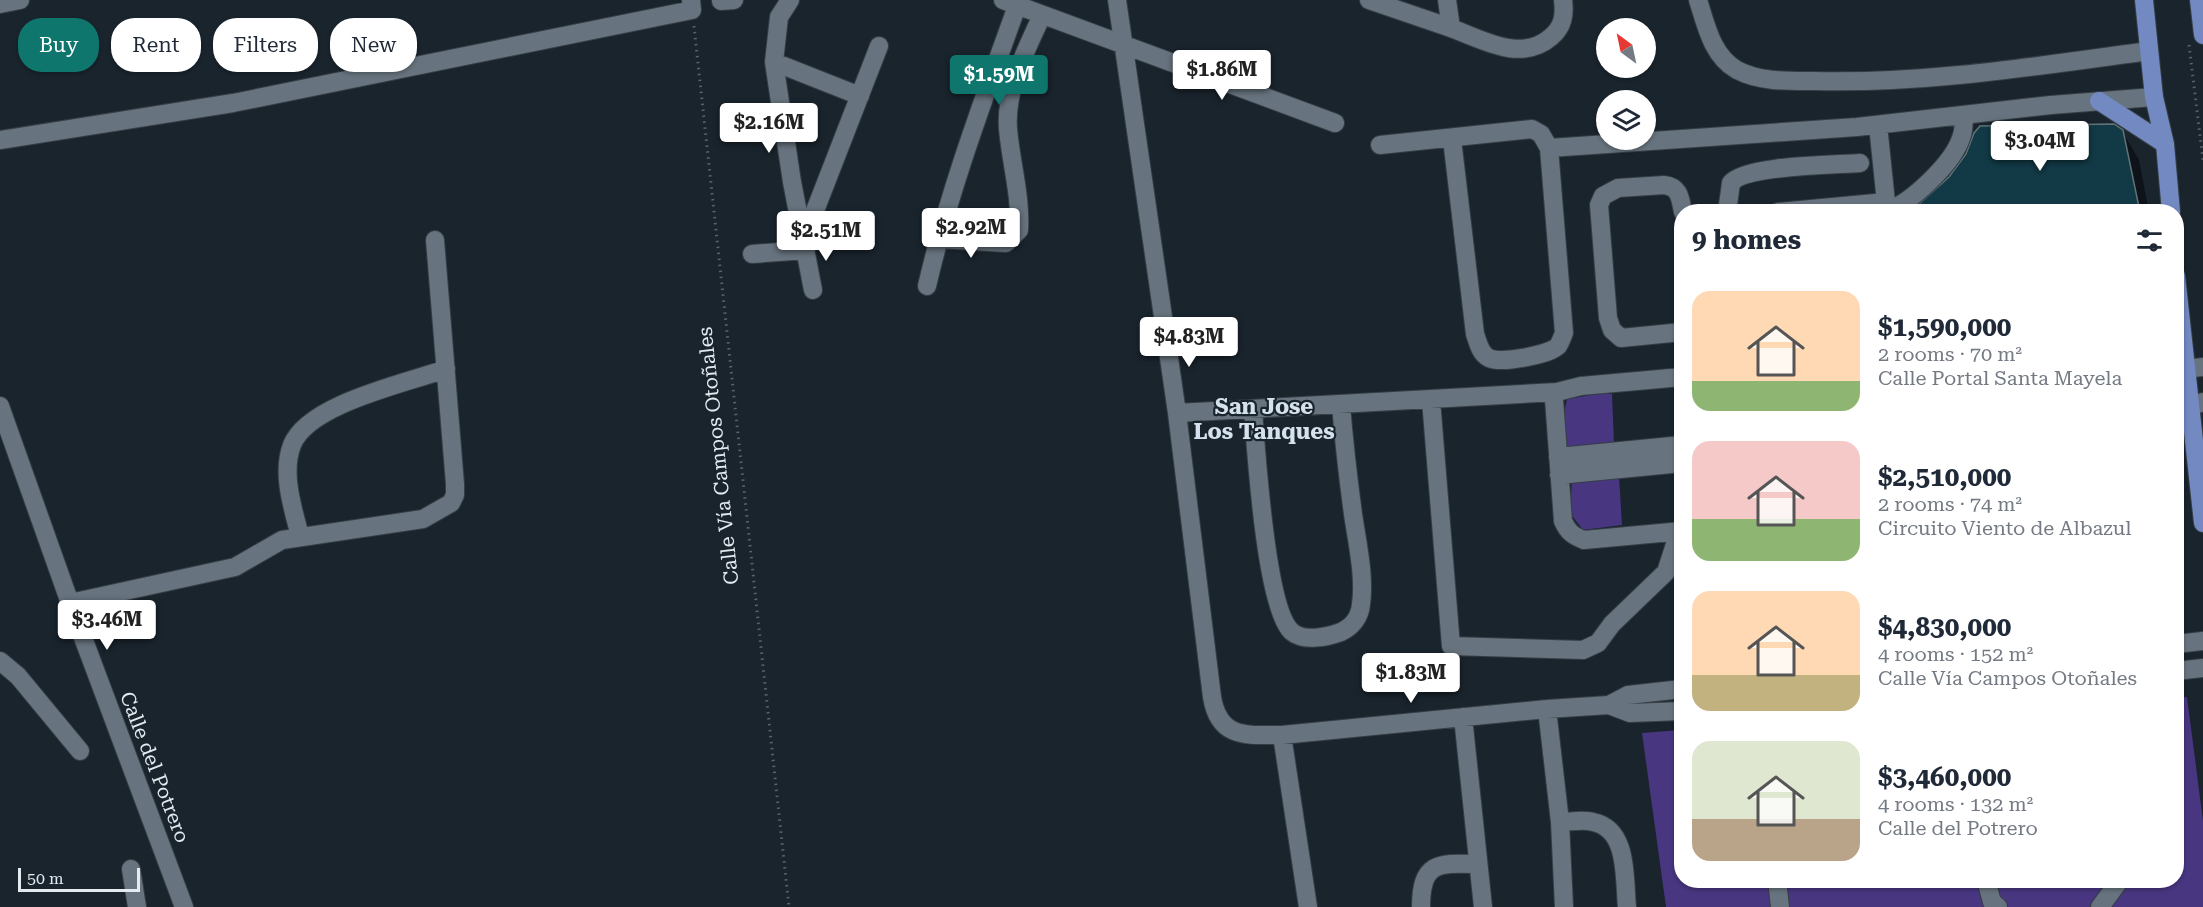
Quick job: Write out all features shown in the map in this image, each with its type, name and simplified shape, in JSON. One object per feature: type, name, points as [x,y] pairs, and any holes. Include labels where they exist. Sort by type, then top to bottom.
[{"type":"main road","points":[[2144,0],[2154,97],[2165,144],[2170,204]]},
{"type":"main road","points":[[2195,35],[2199,0]]},
{"type":"main road","points":[[2099,101],[2165,144]]},
{"type":"main road","points":[[2184,383],[2190,408],[2203,523]]},
{"type":"street","points":[[0,4],[20,0]]},
{"type":"street","points":[[771,0],[779,17]]},
{"type":"street","points":[[789,0],[779,17],[774,62],[792,182],[813,290]]},
{"type":"street","points":[[1117,0],[1177,413],[1212,697],[1217,718],[1234,732],[1251,735],[1282,735],[1609,705],[1628,695],[1674,690]]},
{"type":"street","points":[[1369,0],[1451,28],[1492,45],[1512,49],[1535,47],[1545,42],[1560,28],[1564,11],[1563,0]]},
{"type":"street","points":[[1447,0],[1451,28]]},
{"type":"street","points":[[1698,0],[1711,40],[1722,58],[1737,70],[1761,78],[1854,82],[2020,69],[2149,51]]},
{"type":"street","points":[[927,286],[938,239],[1010,3],[1335,123]]},
{"type":"street","points":[[0,140],[233,103],[692,5]]},
{"type":"street","points":[[938,239],[1006,243],[1019,230],[1018,187],[1008,129],[1009,98],[1042,15]]},
{"type":"street","points":[[805,245],[879,46]]},
{"type":"street","points":[[774,62],[860,96]]},
{"type":"street","points":[[1549,148],[1672,142],[2154,97]]},
{"type":"street","points":[[1905,204],[1933,178],[1959,144],[1964,115]]},
{"type":"street","points":[[977,117],[1008,129]]},
{"type":"street","points":[[1878,124],[1887,204]]},
{"type":"street","points":[[1380,145],[1532,129],[1544,138],[1549,148],[1564,333],[1558,346],[1547,352],[1498,360],[1483,354],[1475,334],[1452,139]]},
{"type":"street","points":[[1728,204],[1731,183],[1741,175],[1775,169],[1860,163]]},
{"type":"street","points":[[792,182],[825,189]]},
{"type":"street","points":[[1674,333],[1621,338],[1614,334],[1608,318],[1599,205],[1603,196],[1618,188],[1664,185],[1678,192],[1681,204]]},
{"type":"street","points":[[70,603],[235,567],[282,540],[423,519],[435,515],[451,503],[455,495],[455,484],[435,240]]},
{"type":"street","points":[[752,254],[805,245]]},
{"type":"street","points":[[2184,370],[2203,367]]},
{"type":"street","points":[[300,536],[289,487],[291,447],[300,430],[328,410],[446,369]]},
{"type":"street","points":[[1177,413],[1557,392],[1581,386],[1674,378]]},
{"type":"street","points":[[1557,392],[1554,399],[1563,521],[1573,536],[1584,540],[1674,532]]},
{"type":"street","points":[[1431,400],[1451,646],[1583,650],[1598,644],[1612,624],[1666,572],[1674,549]]},
{"type":"street","points":[[1253,410],[1262,527],[1278,601],[1284,621],[1290,631],[1299,636],[1311,638],[1340,632],[1350,627],[1359,614],[1362,604],[1358,545],[1345,454],[1341,405]]},
{"type":"street","name":"Calle del Potrero","points":[[0,406],[70,603],[184,907]]},
{"type":"street","points":[[1558,466],[1674,446]]},
{"type":"street","points":[[1558,466],[1674,463]]},
{"type":"street","points":[[2184,643],[2203,641]]},
{"type":"street","points":[[0,661],[18,676],[80,752]]},
{"type":"street","points":[[2184,669],[2203,668]]},
{"type":"street","points":[[1609,705],[1630,713],[1674,711]]},
{"type":"street","points":[[1547,709],[1560,822],[1564,907]]},
{"type":"street","points":[[1463,717],[1483,907]]},
{"type":"street","points":[[1282,735],[1308,907]]},
{"type":"street","points":[[1560,822],[1594,822],[1609,829],[1621,845],[1627,907]]},
{"type":"street","points":[[1421,907],[1422,882],[1429,872],[1449,863],[1478,864]]},
{"type":"street","points":[[131,869],[137,907]]},
{"type":"street","points":[[1778,888],[1779,907]]},
{"type":"street","points":[[1988,888],[1992,902],[1998,907]]},
{"type":"street","points":[[2100,907],[2114,888]]},
{"type":"path","name":"Calle Vía Campos Otoñales","points":[[692,5],[789,907]]},
{"type":"path","points":[[2195,35],[2203,160]]},
{"type":"shaded area","points":[[1603,393],[1612,394],[1614,444],[1567,447],[1562,430],[1567,399]]},
{"type":"shaded area","points":[[1619,476],[1622,525],[1583,530],[1570,513],[1572,479]]},
{"type":"shaded area","points":[[2184,697],[2187,697],[2203,821],[2203,907],[1666,907],[1642,733],[1674,731],[1674,888],[2184,888]]},
{"type":"building","points":[[2114,124],[2123,130],[2138,204],[1919,204],[1949,177],[1966,154],[1974,133],[1980,126]]},
{"type":"district","name":"San Jose Los Tanques","points":[[1264,419]]}]
